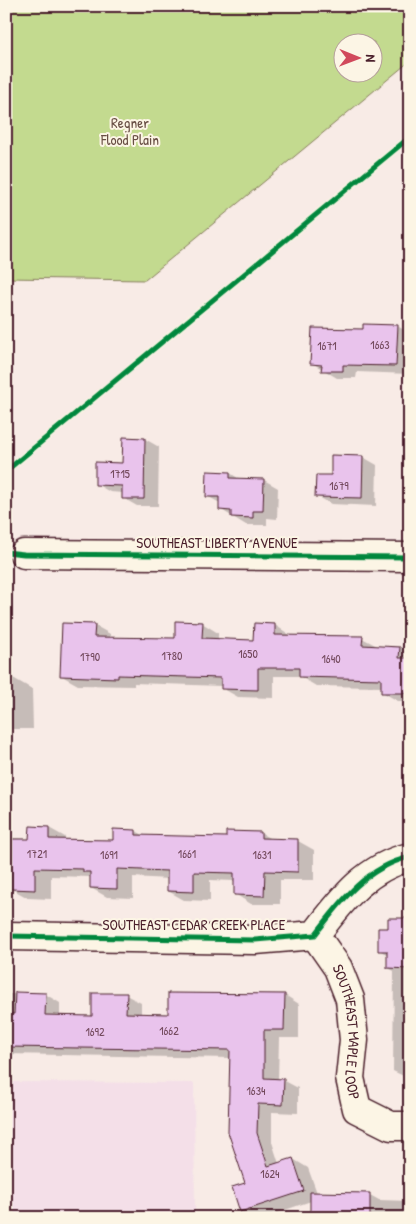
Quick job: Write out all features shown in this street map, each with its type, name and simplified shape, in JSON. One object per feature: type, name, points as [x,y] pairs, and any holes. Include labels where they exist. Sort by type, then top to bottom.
[{"type":"street","name":"SOUTHEAST LIBERTY AVENUE","points":[[24,554],[410,557]]},
{"type":"street","points":[[315,935],[356,885],[370,874],[397,860],[410,857]]},
{"type":"street","name":"SOUTHEAST CEDAR CREEK PLACE","points":[[6,936],[255,940],[315,935]]},
{"type":"street","name":"SOUTHEAST MAPLE LOOP","points":[[315,935],[338,968],[350,999],[354,1040],[350,1078],[358,1109],[391,1126],[410,1126]]},
{"type":"shaded area","points":[[6,1082],[194,1083],[195,1218],[6,1218]]},
{"type":"green space","name":"Regner Flood Plain","points":[[6,6],[410,6],[410,61],[145,280],[6,278]]},
{"type":"building","points":[[363,324],[398,325],[396,366],[343,365],[343,371],[321,371],[322,365],[310,364],[312,328],[363,329]]},
{"type":"building","points":[[123,437],[145,438],[144,499],[122,499],[122,486],[95,485],[95,462],[122,463]]},
{"type":"building","points":[[331,455],[363,456],[362,498],[315,497],[316,475],[331,475]]},
{"type":"building","points":[[207,471],[230,472],[230,478],[264,479],[263,511],[253,511],[253,518],[231,517],[231,511],[219,510],[219,497],[206,497]]},
{"type":"building","points":[[175,621],[203,622],[202,638],[253,640],[254,623],[275,624],[275,635],[363,636],[362,645],[400,647],[399,658],[410,658],[410,693],[381,693],[381,679],[299,677],[299,668],[258,668],[258,690],[221,689],[221,678],[118,675],[118,678],[60,676],[62,623],[95,624],[94,637],[175,638]]},
{"type":"building","points":[[30,826],[49,827],[49,839],[113,840],[113,829],[136,830],[136,835],[226,837],[226,831],[261,832],[261,838],[298,839],[298,872],[265,871],[264,896],[234,895],[234,873],[194,872],[194,892],[167,891],[167,871],[117,869],[117,889],[90,888],[90,872],[83,872],[83,869],[35,868],[35,890],[11,889],[11,867],[6,867],[7,839],[29,839]]},
{"type":"building","points":[[388,918],[410,918],[410,969],[387,968],[387,951],[378,951],[378,928],[388,928]]},
{"type":"building","points":[[15,992],[46,993],[45,1015],[92,1016],[92,993],[127,993],[126,1013],[168,1014],[168,993],[285,994],[284,1030],[264,1030],[264,1078],[284,1079],[283,1105],[258,1104],[257,1133],[268,1166],[293,1158],[304,1191],[240,1212],[232,1187],[245,1183],[228,1132],[230,1050],[6,1047],[6,1013],[14,1014]]},
{"type":"building","points":[[310,1192],[370,1193],[370,1218],[310,1218]]},
{"type":"cycle path","points":[[6,471],[410,137]]},
{"type":"cycle path","points":[[6,552],[24,554],[410,557]]},
{"type":"cycle path","points":[[6,936],[255,940],[315,935],[345,898],[367,877],[394,862],[410,857]]}]
